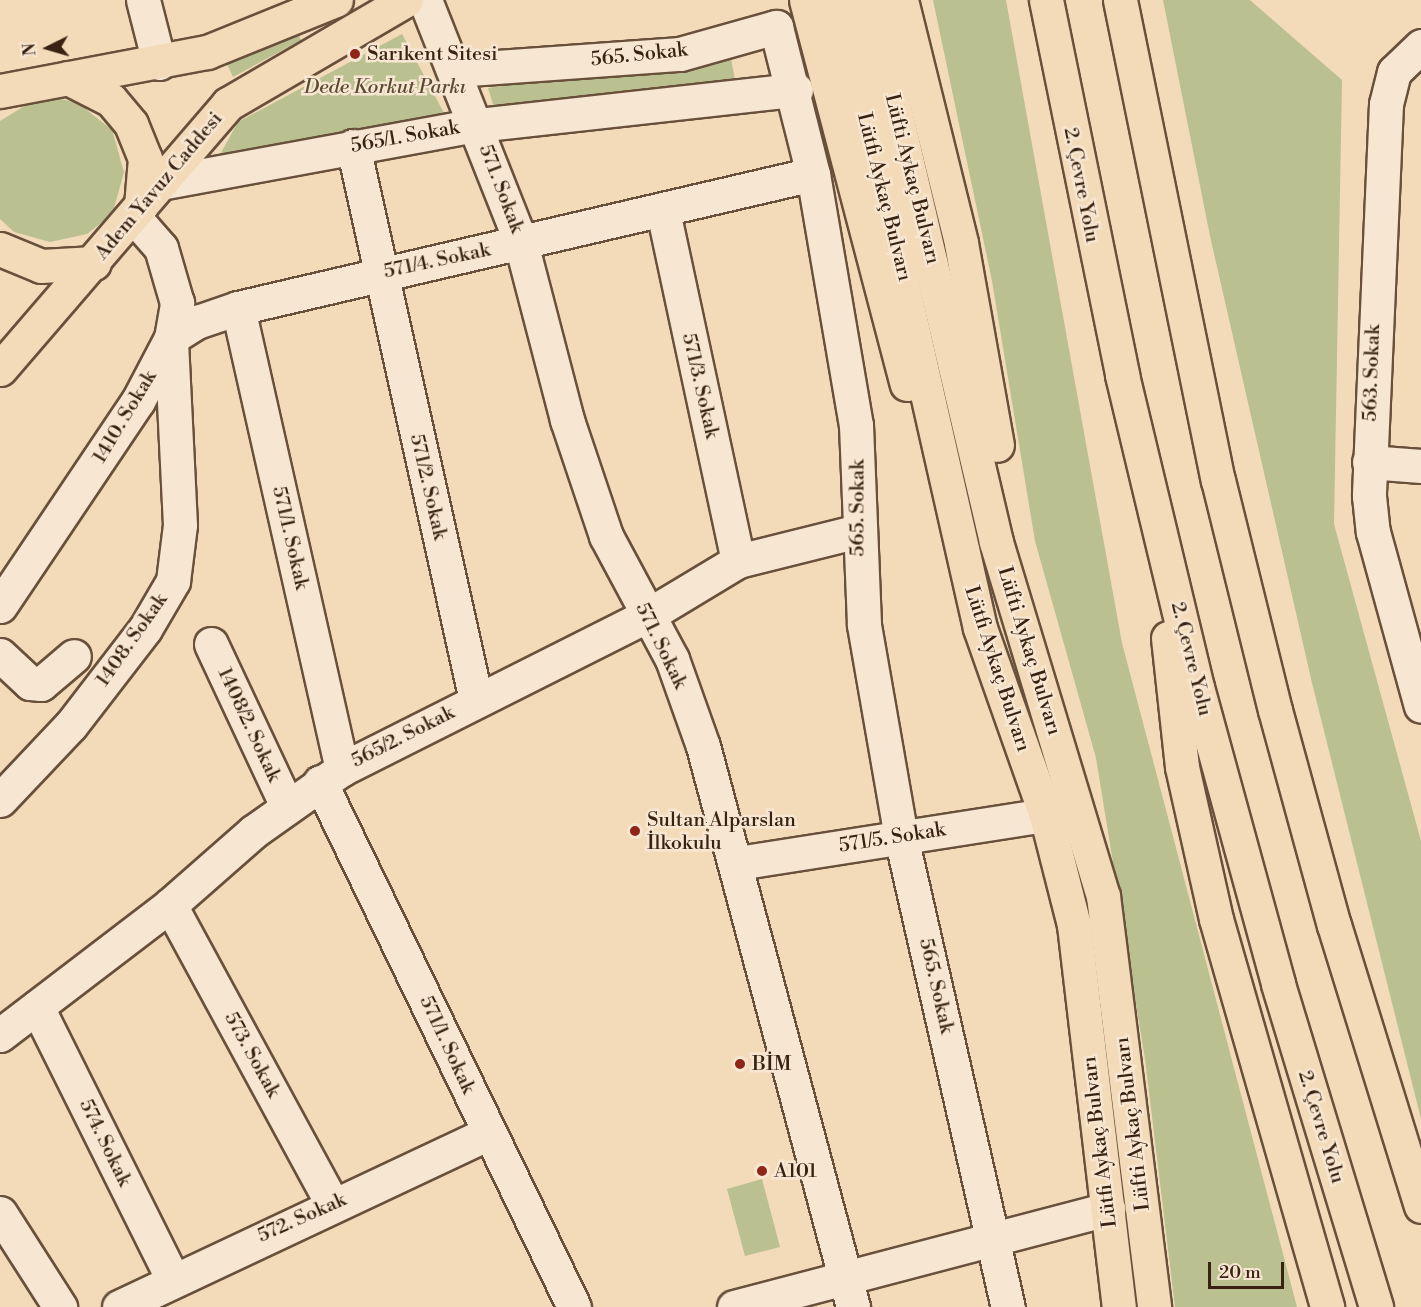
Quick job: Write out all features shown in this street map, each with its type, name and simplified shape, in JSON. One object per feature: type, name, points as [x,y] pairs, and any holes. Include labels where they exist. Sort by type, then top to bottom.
[{"type":"main road","points":[[5,84],[68,78],[159,63],[267,32],[336,0]]},
{"type":"main road","name":"Adem Yavuz Caddesi","points":[[0,369],[94,263],[189,147],[237,97],[406,0]]},
{"type":"main road","points":[[806,0],[915,416],[958,538]]},
{"type":"main road","name":"Lütfi Aykaç Bulvarı","points":[[838,0],[910,302],[958,538],[980,628],[1046,815],[1074,925],[1119,1307]]},
{"type":"main road","name":"Lüfti Aykaç Bulvarı","points":[[869,0],[996,542],[1031,666],[1103,896],[1154,1307]]},
{"type":"main road","points":[[901,0],[976,322],[1031,666]]},
{"type":"main road","name":"2. Çevre Yolu","points":[[1046,0],[1085,208],[1160,535],[1278,984],[1377,1307]]},
{"type":"main road","points":[[1120,0],[1216,469],[1275,710],[1334,924],[1421,1206]]},
{"type":"main road","points":[[159,63],[137,87],[142,123],[171,147],[189,147]]},
{"type":"main road","points":[[68,78],[111,100],[131,124],[145,158],[145,202]]},
{"type":"main road","points":[[0,249],[41,266],[94,263]]},
{"type":"main road","points":[[1160,535],[1182,767],[1216,919],[1327,1307]]},
{"type":"street","points":[[143,0],[159,63]]},
{"type":"street","name":"571. Sokak","points":[[425,0],[477,125],[521,243],[586,484],[606,536],[650,614],[703,746],[738,862],[851,1293]]},
{"type":"street","name":"565. Sokak","points":[[455,70],[680,54],[776,27],[796,90],[813,174],[856,425],[858,531],[864,625],[901,837],[997,1241],[1008,1307]]},
{"type":"street","name":"563. Sokak","points":[[1421,46],[1394,72],[1386,104],[1369,462],[1373,532],[1421,706]]},
{"type":"street","name":"565/1. Sokak","points":[[145,202],[353,146],[477,125],[796,90]]},
{"type":"street","name":"571/2. Sokak","points":[[353,146],[476,700]]},
{"type":"street","name":"571/4. Sokak","points":[[171,338],[197,322],[238,308],[663,211],[813,174]]},
{"type":"street","name":"1410. Sokak","points":[[0,606],[138,401],[171,338],[177,303],[145,202]]},
{"type":"street","name":"571/3. Sokak","points":[[663,211],[738,561]]},
{"type":"street","name":"571/1. Sokak","points":[[238,308],[331,775],[488,1133],[574,1307]]},
{"type":"street","name":"1408. Sokak","points":[[0,800],[71,724],[145,629],[173,581],[180,525],[171,338]]},
{"type":"street","points":[[1369,462],[1421,466]]},
{"type":"street","name":"565/2. Sokak","points":[[0,1035],[170,905],[287,806],[331,775],[650,614],[738,561],[858,531]]},
{"type":"street","name":"1408/2. Sokak","points":[[211,644],[287,806]]},
{"type":"street","points":[[0,655],[30,682],[41,684],[74,656]]},
{"type":"street","name":"571/5. Sokak","points":[[738,862],[1046,815]]},
{"type":"street","name":"573. Sokak","points":[[170,905],[333,1205]]},
{"type":"street","name":"574. Sokak","points":[[37,1007],[173,1280]]},
{"type":"street","name":"572. Sokak","points":[[119,1307],[488,1133]]},
{"type":"street","points":[[734,1307],[851,1293],[997,1241],[1108,1209]]},
{"type":"street","points":[[0,1212],[60,1307]]},
{"type":"green space","points":[[933,0],[1006,0],[1122,643],[1297,1307],[1175,1307],[1145,1059],[1096,758],[1035,541],[992,281]]},
{"type":"green space","points":[[1163,0],[1250,0],[1342,80],[1334,524],[1421,841],[1421,1119],[1312,683],[1210,236]]},
{"type":"green space","name":"Dede Korkut Parkı","points":[[402,34],[444,113],[217,160],[238,122]]},
{"type":"green space","points":[[299,36],[301,40],[233,77],[227,64]]},
{"type":"green space","points":[[730,53],[736,85],[496,114],[488,88]]},
{"type":"green space","points":[[56,98],[78,103],[112,130],[124,172],[114,208],[102,222],[87,234],[50,242],[14,232],[0,219],[0,121],[34,100]]},
{"type":"green space","points":[[762,1179],[780,1247],[745,1256],[727,1189]]},
{"type":"place","name":"Sarıkent Sitesi","points":[[355,54]]},
{"type":"place","name":"Sultan Alparslan İlkokulu","points":[[635,831]]},
{"type":"place","name":"BİM","points":[[740,1064]]},
{"type":"place","name":"A101","points":[[762,1171]]}]
